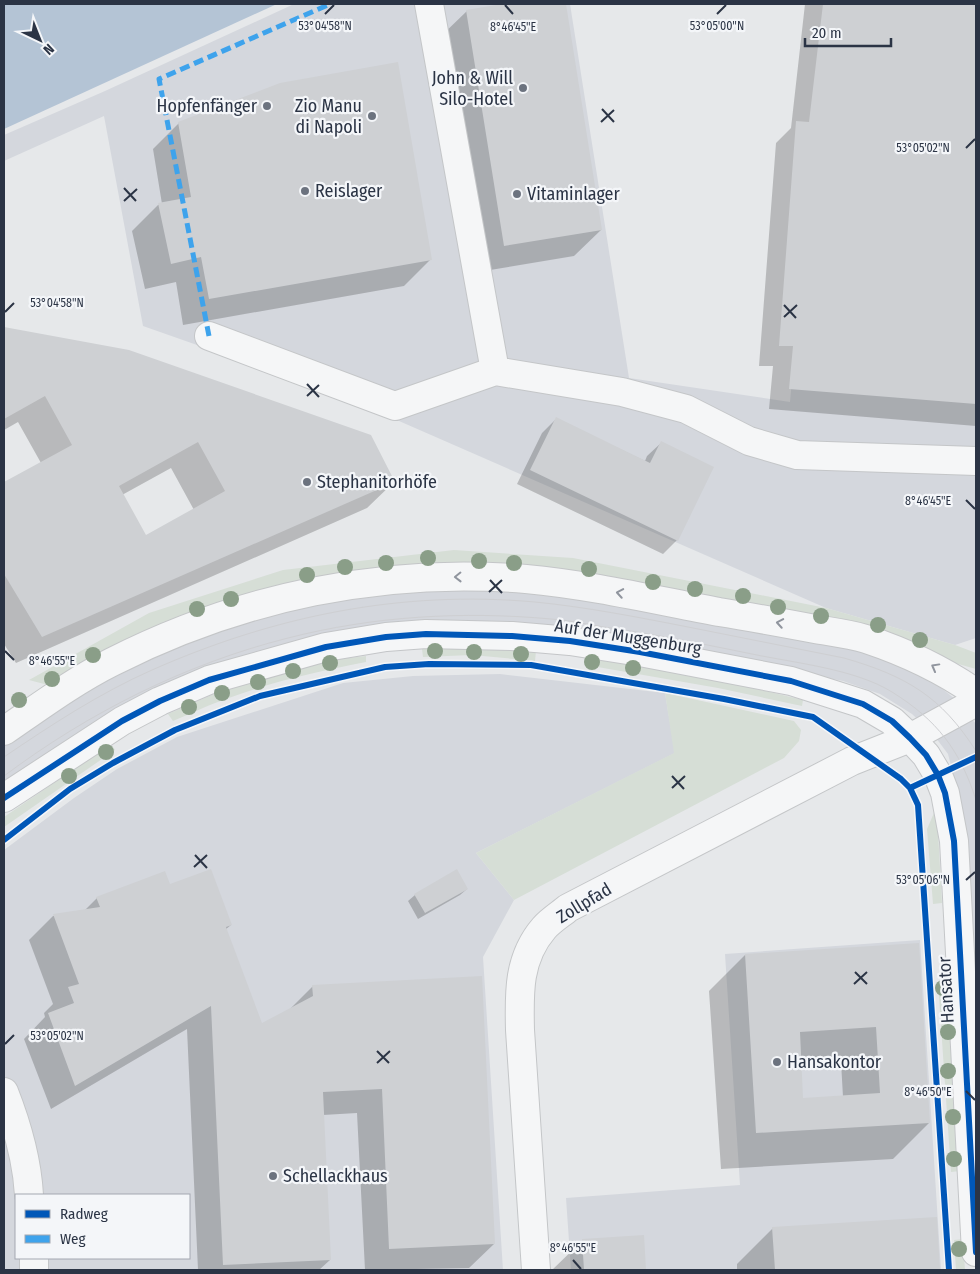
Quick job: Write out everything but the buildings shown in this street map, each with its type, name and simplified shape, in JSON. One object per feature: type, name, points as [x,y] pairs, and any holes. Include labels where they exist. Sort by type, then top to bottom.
[{"type":"street","points":[[429,4],[496,371]]},
{"type":"street","points":[[209,336],[395,406],[496,371],[622,392],[686,409],[749,441],[797,455],[976,461]]},
{"type":"street","points":[[4,731],[60,692],[110,663],[162,638],[216,617],[271,600],[328,588],[426,577],[526,579],[575,585],[863,638],[925,662],[976,693]]},
{"type":"street","name":"Auf der Muggenburg","points":[[4,798],[122,721],[160,701],[209,680],[326,647],[386,637],[426,634],[512,636],[570,641],[640,652],[791,681],[862,704],[892,721],[910,738]]},
{"type":"street","name":"Zollpfad","points":[[536,1270],[520,1030],[520,990],[526,956],[545,928],[568,908],[852,761],[910,738],[976,702]]},
{"type":"street","name":"Hansator","points":[[910,738],[926,755],[938,775],[945,794],[954,841],[976,1252]]},
{"type":"street","points":[[4,1092],[28,1172],[29,1194]]},
{"type":"shaded area","points":[[294,4],[570,4],[629,378],[790,402],[826,4],[976,4],[976,638],[955,645],[826,608],[383,414],[285,376],[143,326],[104,116],[4,161],[4,135]]},
{"type":"shaded area","points":[[454,550],[573,558],[826,608],[955,645],[976,653],[976,669],[951,662],[916,643],[878,630],[384,571],[48,685],[29,680],[149,613],[283,570]]},
{"type":"shaded area","points":[[431,589],[528,590],[871,651],[930,679],[955,699],[976,724],[976,1028],[960,800],[948,754],[933,734],[912,714],[880,694],[843,681],[718,656],[333,635],[4,786],[4,744],[69,700],[124,670],[169,649],[233,626],[288,610],[341,599]]},
{"type":"shaded area","points":[[476,646],[536,651],[535,661],[472,655],[423,657],[422,649]]},
{"type":"shaded area","points":[[366,656],[366,662],[260,687],[219,701],[173,721],[168,714],[221,691],[330,660]]},
{"type":"shaded area","points":[[588,658],[750,688],[803,700],[802,706],[718,688],[586,665]]},
{"type":"shaded area","points":[[500,674],[665,693],[675,753],[476,853],[514,900],[483,957],[503,1270],[4,1270],[4,850],[117,769],[177,737],[343,683],[413,676]]},
{"type":"shaded area","points":[[665,693],[794,721],[801,730],[799,741],[784,758],[514,900],[476,853],[674,753]]},
{"type":"shaded area","points":[[111,744],[115,750],[4,827],[4,817]]},
{"type":"shaded area","points":[[934,813],[938,832],[942,903],[933,904],[927,829]]},
{"type":"shaded area","points":[[920,940],[941,1270],[571,1270],[566,1198],[740,1185],[725,954]]},
{"type":"shaded area","points":[[938,982],[947,982],[960,1171],[951,1172]]},
{"type":"shaded area","points":[[963,1239],[965,1270],[956,1270],[954,1240]]},
{"type":"water","points":[[4,4],[277,4],[4,129]]},
{"type":"tram line","points":[[4,757],[76,710],[133,679],[198,651],[244,635],[339,611],[387,604],[485,599],[535,602],[592,609],[844,658],[886,672],[920,691],[949,716],[976,751]]},
{"type":"tram line","points":[[4,776],[69,732],[139,693],[175,676],[250,649],[320,631],[386,620],[419,617],[485,616],[570,621],[678,639],[843,672],[861,678],[892,692],[934,725],[954,751],[970,782],[976,800]]},
{"type":"marked path","points":[[209,336],[159,79],[330,4]]},
{"type":"cycle path","points":[[4,798],[122,721],[160,701],[209,680],[326,647],[386,637],[426,634],[512,636],[570,641],[640,652],[791,681],[863,704],[892,721],[926,755],[938,775],[945,793],[954,841],[976,1252]]},
{"type":"cycle path","points":[[4,840],[70,789],[113,763],[175,730],[260,696],[385,667],[429,664],[531,665],[724,699],[813,717],[901,779],[910,788],[918,805],[949,1270]]},
{"type":"cycle path","points":[[910,788],[976,757]]},
{"type":"place","name":"John & Will Silo-Hotel","points":[[523,88]]},
{"type":"place","name":"Hopfenfänger","points":[[267,106]]},
{"type":"place","name":"Zio Manu di Napoli","points":[[372,116]]},
{"type":"place","name":"Reislager","points":[[305,191]]},
{"type":"place","name":"Vitaminlager","points":[[517,194]]},
{"type":"place","name":"Stephanitorhöfe","points":[[307,482]]},
{"type":"place","name":"Hansakontor","points":[[777,1062]]},
{"type":"place","name":"Schellackhaus","points":[[273,1176]]}]
